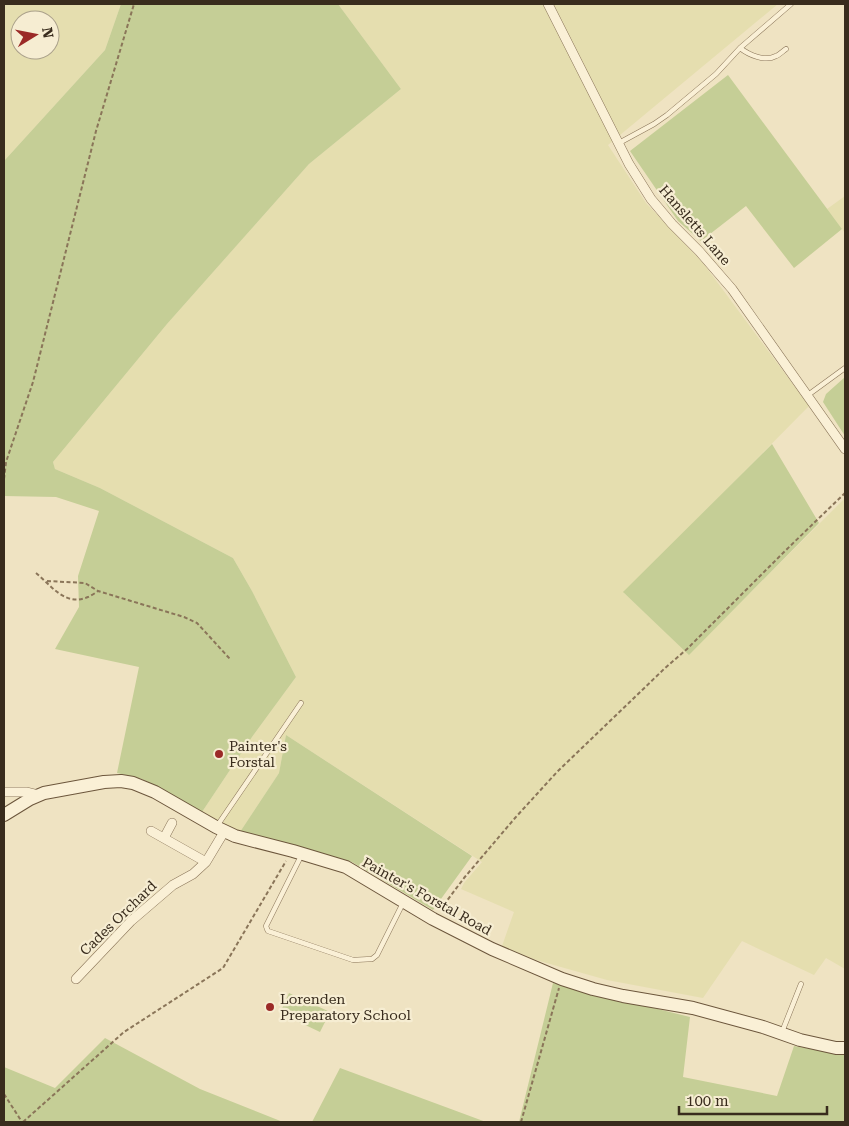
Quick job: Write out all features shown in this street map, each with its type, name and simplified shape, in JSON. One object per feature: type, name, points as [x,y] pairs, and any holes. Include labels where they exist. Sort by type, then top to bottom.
[{"type":"street","name":"Hansletts Lane","points":[[548,4],[637,177],[672,224],[732,288],[845,449]]},
{"type":"street","name":"Painter's Forstal Road","points":[[4,815],[39,795],[61,790],[104,782],[127,782],[140,785],[220,830],[235,836],[346,867],[403,902],[492,950],[562,979],[593,989],[693,1008],[763,1027],[800,1040],[836,1048],[845,1048]]},
{"type":"street","points":[[4,792],[27,792],[39,795]]},
{"type":"street","points":[[164,838],[172,823]]},
{"type":"street","points":[[151,830],[206,862]]},
{"type":"street","name":"Cades Orchard","points":[[76,979],[131,921],[172,885],[193,874],[206,862],[220,830]]},
{"type":"lane","points":[[619,143],[667,115],[716,74],[740,48],[791,4]]},
{"type":"lane","points":[[740,48],[764,58],[774,57],[786,48]]},
{"type":"lane","points":[[807,396],[845,368]]},
{"type":"lane","points":[[220,830],[301,703]]},
{"type":"lane","points":[[297,852],[266,926],[268,931],[353,960],[372,960],[377,955],[403,902]]},
{"type":"lane","points":[[782,1034],[801,984]]},
{"type":"path","points":[[4,479],[6,462],[33,382],[96,131],[134,4]]},
{"type":"path","points":[[434,919],[471,870],[557,772],[656,676],[687,649],[845,493]]},
{"type":"path","points":[[36,573],[63,597],[75,600],[87,597],[98,591]]},
{"type":"path","points":[[47,582],[85,583],[98,591],[184,617],[198,623],[230,659]]},
{"type":"path","points":[[4,1094],[22,1122],[124,1032],[223,968],[297,852]]},
{"type":"path","points":[[521,1122],[562,979]]},
{"type":"shaded area","points":[[4,4],[121,4],[105,50],[4,161]]},
{"type":"shaded area","points":[[338,4],[778,4],[608,145],[646,203],[703,263],[809,406],[624,593],[689,654],[845,498],[845,969],[826,958],[814,975],[742,941],[703,998],[607,980],[536,960],[502,946],[514,912],[461,889],[482,862],[286,735],[279,773],[240,832],[202,812],[252,737],[296,677],[233,558],[100,488],[55,469],[53,462],[167,324],[309,164],[401,89]]},
{"type":"shaded area","points":[[845,196],[845,233],[827,209]]},
{"type":"green space","points":[[121,4],[338,4],[401,89],[309,164],[167,324],[53,462],[55,469],[100,488],[233,558],[296,677],[252,737],[202,812],[142,779],[117,773],[139,667],[55,649],[79,607],[78,576],[99,511],[56,497],[4,496],[4,161],[105,50]]},
{"type":"green space","points":[[728,75],[842,229],[794,268],[746,206],[701,241],[678,221],[630,151]]},
{"type":"green space","points":[[845,377],[845,436],[823,402],[826,394]]},
{"type":"green space","points":[[772,444],[819,523],[689,655],[623,592]]},
{"type":"green space","points":[[286,735],[472,856],[433,910],[352,862],[240,832],[279,773]]},
{"type":"green space","points":[[553,983],[690,1017],[683,1077],[777,1096],[794,1046],[845,1055],[845,1122],[519,1122]]},
{"type":"green space","points":[[289,993],[330,1012],[320,1032],[280,1013]]},
{"type":"green space","points":[[105,1038],[200,1089],[283,1122],[4,1122],[4,1067],[55,1088]]},
{"type":"green space","points":[[340,1068],[486,1122],[312,1122]]},
{"type":"place","name":"Painter's Forstal","points":[[219,754]]},
{"type":"place","name":"Lorenden Preparatory School","points":[[270,1007]]}]
